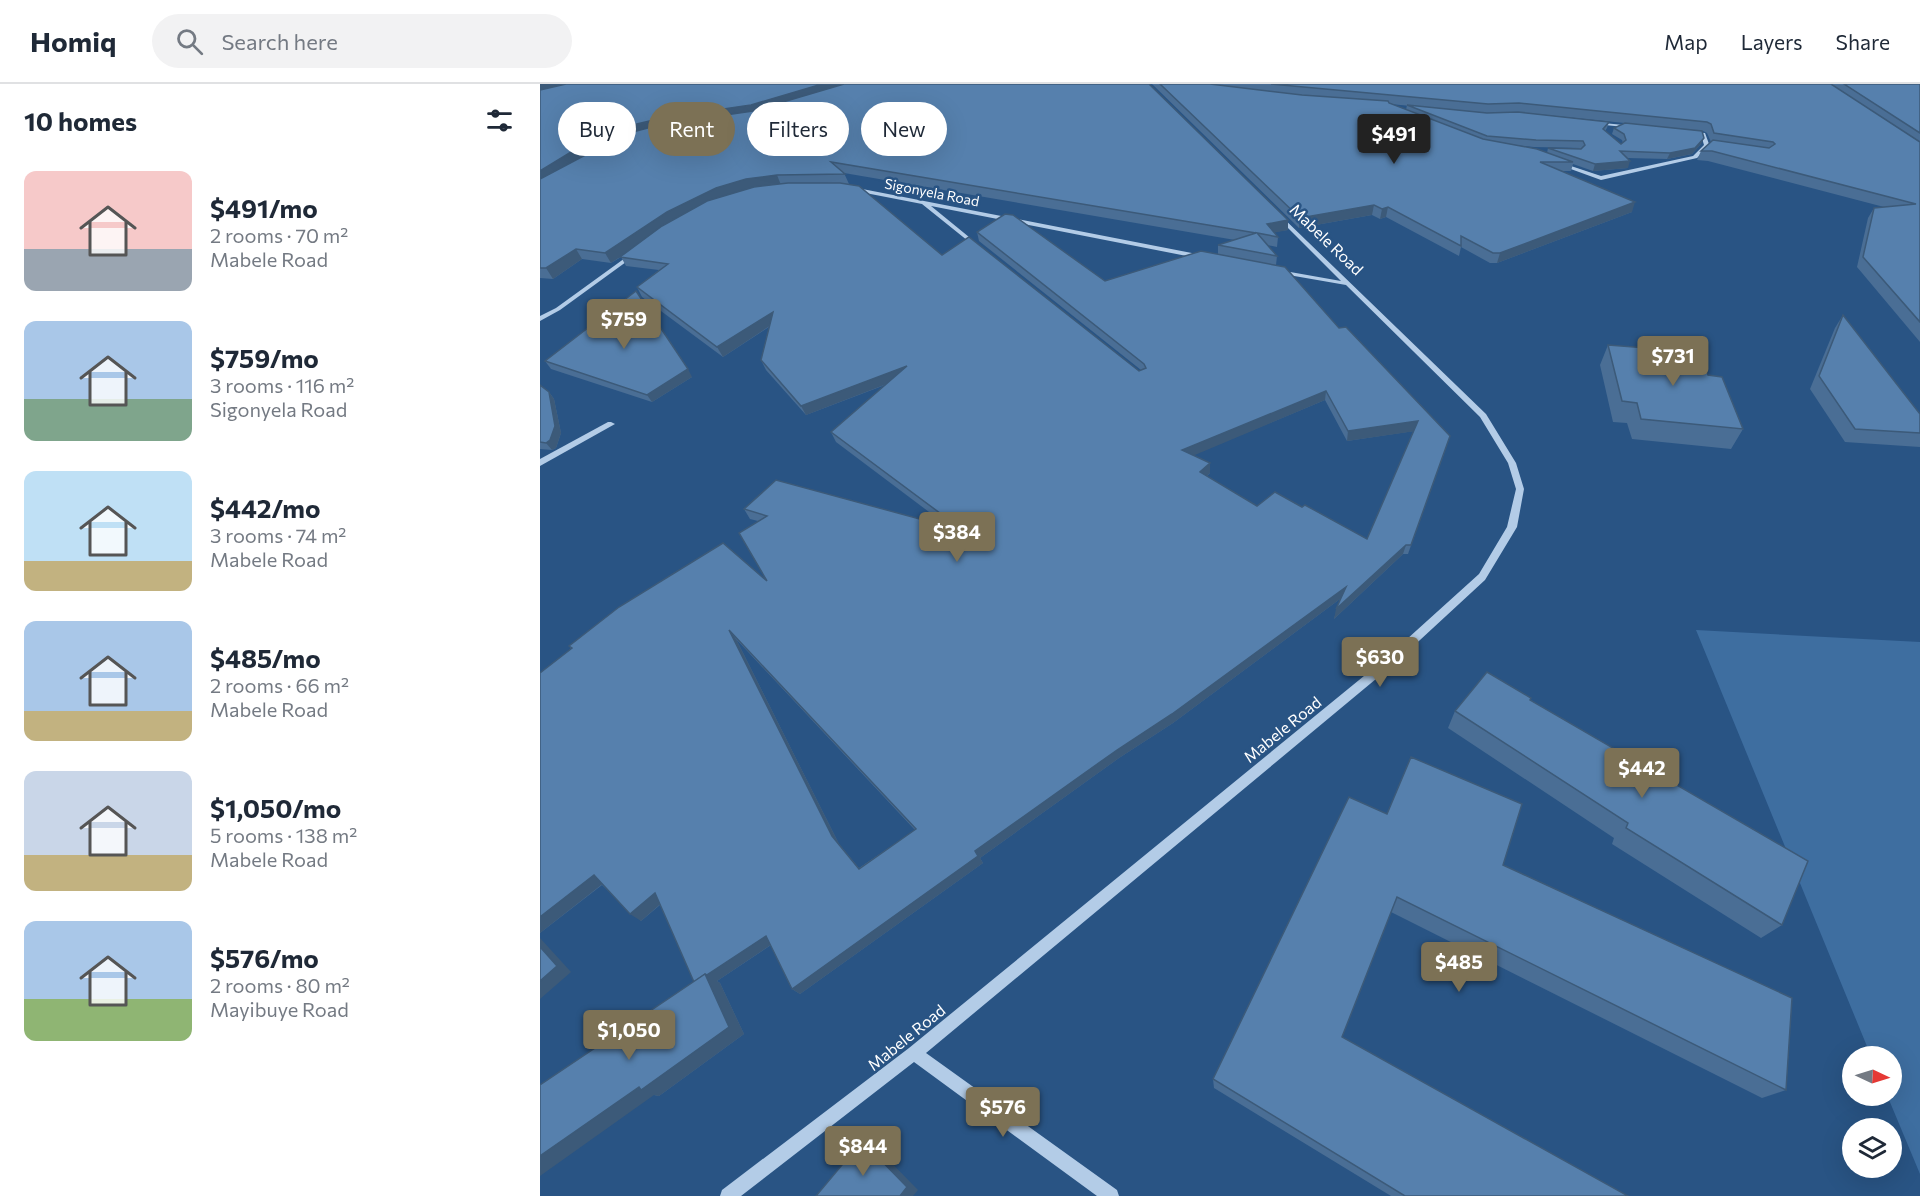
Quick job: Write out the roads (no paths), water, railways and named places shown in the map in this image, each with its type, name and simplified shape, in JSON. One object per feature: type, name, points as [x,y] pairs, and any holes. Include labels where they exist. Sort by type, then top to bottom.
[{"type":"street","points":[[1586,123],[1642,128]]},
{"type":"street","points":[[1612,129],[1632,127]]},
{"type":"street","points":[[1683,132],[1703,134],[1707,145]]},
{"type":"street","points":[[1707,145],[1724,146]]},
{"type":"street","points":[[1555,162],[1601,178],[1695,158],[1707,145]]},
{"type":"street","name":"Sigonyela Road","points":[[843,187],[1214,260]]},
{"type":"street","points":[[923,202],[986,253]]},
{"type":"street","name":"Mabele Road","points":[[728,1196],[914,1053],[1390,661],[1482,577],[1512,527],[1520,489],[1512,464],[1483,416],[1266,204]]},
{"type":"street","points":[[540,319],[573,299],[636,253]]},
{"type":"street","points":[[1272,271],[1349,284]]},
{"type":"street","points":[[540,463],[611,424]]},
{"type":"street","points":[[914,1053],[1111,1196]]}]
